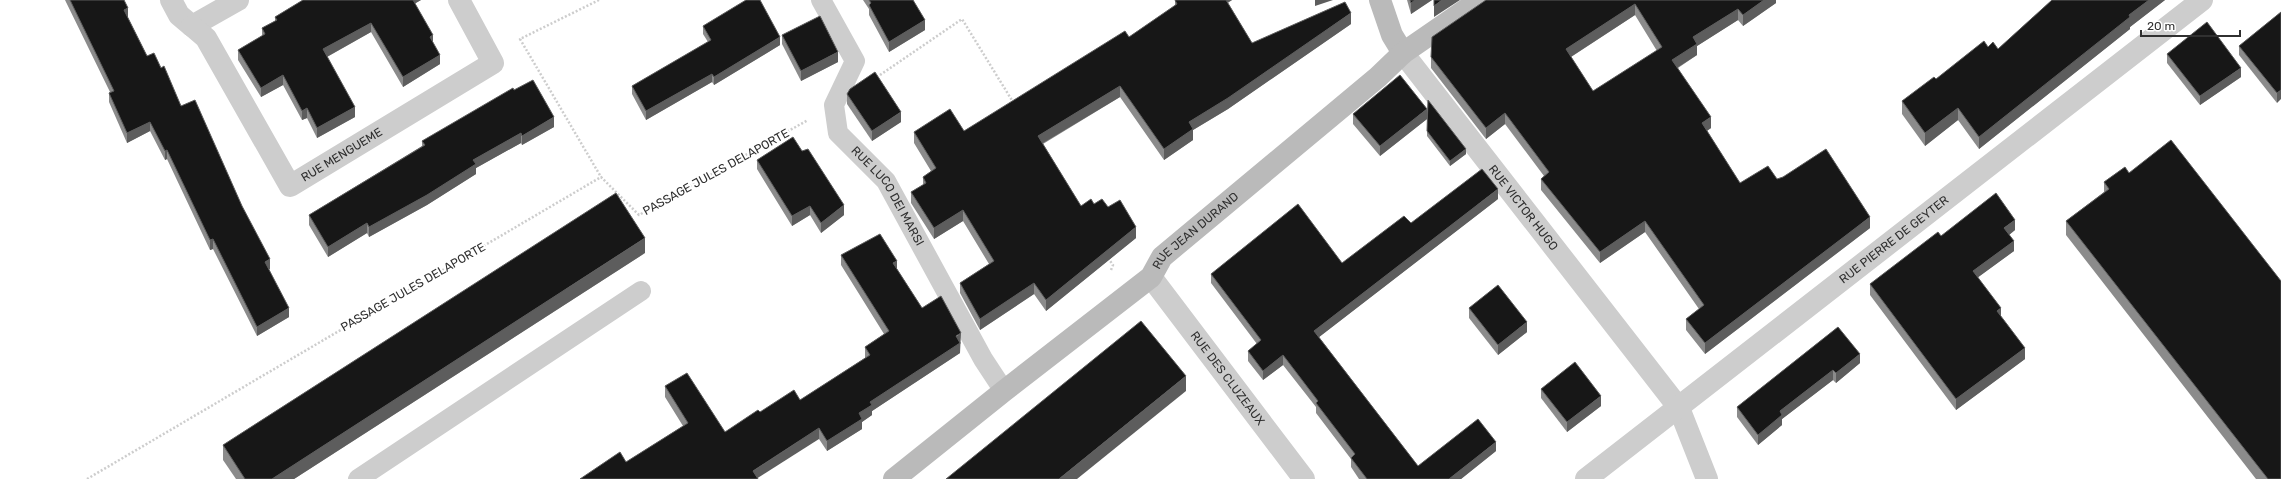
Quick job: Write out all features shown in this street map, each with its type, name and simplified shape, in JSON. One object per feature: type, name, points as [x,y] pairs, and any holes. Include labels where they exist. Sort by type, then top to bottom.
[{"type":"street","points":[[170,0],[178,16],[192,26],[238,0]]},
{"type":"street","name":"RUE MENGUEME","points":[[192,26],[206,38],[290,186],[493,63],[459,0]]},
{"type":"street","name":"RUE VICTOR HUGO","points":[[1380,0],[1392,35],[1403,53],[1679,408],[1707,479]]},
{"type":"street","name":"RUE JEAN DURAND","points":[[894,479],[1004,391],[1151,277],[1162,257],[1378,77],[1403,53],[1480,0]]},
{"type":"street","name":"RUE PIERRE DE GEYTER","points":[[1586,479],[2202,0]]},
{"type":"street","name":"RUE DES CLUZEAUX","points":[[1151,277],[1304,479]]},
{"type":"lane","points":[[821,0],[855,61],[834,105]]},
{"type":"lane","name":"RUE LUCO DEI MARSI","points":[[834,105],[838,133],[886,181],[983,359],[1004,391]]},
{"type":"lane","points":[[358,479],[641,291]]},
{"type":"path","points":[[599,0],[520,39],[602,177]]},
{"type":"path","points":[[879,75],[962,19],[1015,105]]},
{"type":"path","name":"PASSAGE JULES DELAPORTE","points":[[87,479],[602,177],[639,216],[834,105]]},
{"type":"path","points":[[1104,252],[1112,265],[1109,284],[1121,300]]},
{"type":"building","points":[[70,0],[124,0],[128,8],[124,10],[147,56],[154,53],[161,68],[164,66],[181,106],[195,100],[242,206],[270,259],[265,262],[289,308],[257,327],[213,239],[210,240],[167,150],[165,151],[150,122],[127,133],[109,93],[114,91]]},
{"type":"building","points":[[303,0],[413,0],[433,35],[430,37],[440,55],[403,77],[371,23],[323,49],[355,107],[317,128],[307,108],[302,111],[283,75],[261,88],[238,50],[265,34],[262,28],[277,20],[275,17]]},
{"type":"building","points":[[746,0],[760,0],[780,37],[714,77],[712,74],[646,111],[632,86],[711,40],[703,26]]},
{"type":"building","points":[[869,0],[913,0],[925,20],[889,42],[869,5],[871,3]]},
{"type":"building","points":[[1175,0],[1226,0],[1252,43],[1345,2],[1351,13],[1228,98],[1189,122],[1193,129],[1164,149],[1120,86],[1038,136],[1081,206],[1091,199],[1094,204],[1102,199],[1108,207],[1120,200],[1136,227],[1046,300],[1034,283],[980,319],[960,283],[994,261],[963,210],[934,228],[911,192],[926,183],[923,177],[936,168],[914,132],[950,109],[964,131],[1125,31],[1129,37],[1177,4]]},
{"type":"building","points":[[1434,0],[1442,0],[1434,6]]},
{"type":"building","points":[[1486,0],[1764,0],[1743,15],[1738,9],[1693,37],[1697,44],[1672,60],[1711,117],[1702,123],[1740,183],[1768,166],[1777,179],[1783,177],[1826,149],[1870,217],[1705,343],[1686,319],[1704,305],[1645,221],[1600,252],[1541,179],[1549,172],[1505,113],[1486,128],[1431,57],[1432,37]],"holes":[[[1635,4],[1662,47],[1593,91],[1566,49]]]},
{"type":"building","points":[[2052,0],[2149,0],[2129,15],[2130,17],[1979,137],[1958,108],[1925,133],[1902,101],[1934,77],[1936,79],[1984,41],[1988,47],[1993,42],[1998,49]]},
{"type":"building","points":[[2281,12],[2281,90],[2277,93],[2239,46]]},
{"type":"building","points":[[820,16],[838,52],[801,71],[782,35]]},
{"type":"building","points":[[2207,22],[2241,68],[2200,96],[2167,54]]},
{"type":"building","points":[[875,72],[901,112],[872,131],[847,94],[850,89]]},
{"type":"building","points":[[1400,75],[1427,109],[1380,146],[1353,114]]},
{"type":"building","points":[[533,80],[554,117],[522,136],[521,133],[473,160],[476,164],[427,195],[369,227],[367,223],[328,247],[309,215],[425,145],[422,141],[513,88],[514,90]]},
{"type":"building","points":[[1428,100],[1466,149],[1450,161],[1427,131]]},
{"type":"building","points":[[793,137],[802,151],[808,149],[844,205],[821,223],[810,206],[792,216],[757,160]]},
{"type":"building","points":[[2171,140],[2281,281],[2281,479],[2268,479],[2066,221],[2109,189],[2104,182],[2125,167],[2129,173]]},
{"type":"building","points":[[1482,169],[1498,189],[1314,331],[1418,466],[1478,419],[1496,442],[1449,479],[1367,479],[1351,458],[1355,454],[1316,403],[1318,401],[1283,355],[1263,371],[1248,351],[1261,340],[1211,274],[1298,204],[1342,263],[1404,216],[1411,223]]},
{"type":"building","points":[[616,193],[645,238],[272,479],[245,479],[223,445]]},
{"type":"building","points":[[1996,193],[2015,220],[2004,228],[2014,241],[1973,271],[2001,308],[1997,311],[2025,348],[1956,399],[1870,284],[1938,232],[1941,236]]},
{"type":"building","points":[[880,234],[897,261],[893,263],[922,308],[941,296],[961,333],[956,336],[960,343],[870,402],[872,405],[859,413],[862,419],[827,441],[819,428],[753,471],[758,479],[580,479],[620,452],[626,462],[688,423],[665,386],[687,373],[725,432],[758,410],[760,412],[794,390],[800,400],[870,355],[865,347],[889,331],[841,255]]},
{"type":"building","points":[[1498,285],[1527,322],[1498,345],[1469,308]]},
{"type":"building","points":[[1141,321],[1186,376],[1059,479],[946,479]]},
{"type":"building","points":[[1838,327],[1860,354],[1836,373],[1833,370],[1780,411],[1782,415],[1758,435],[1737,407]]},
{"type":"building","points":[[1575,362],[1601,396],[1567,422],[1541,389]]}]
